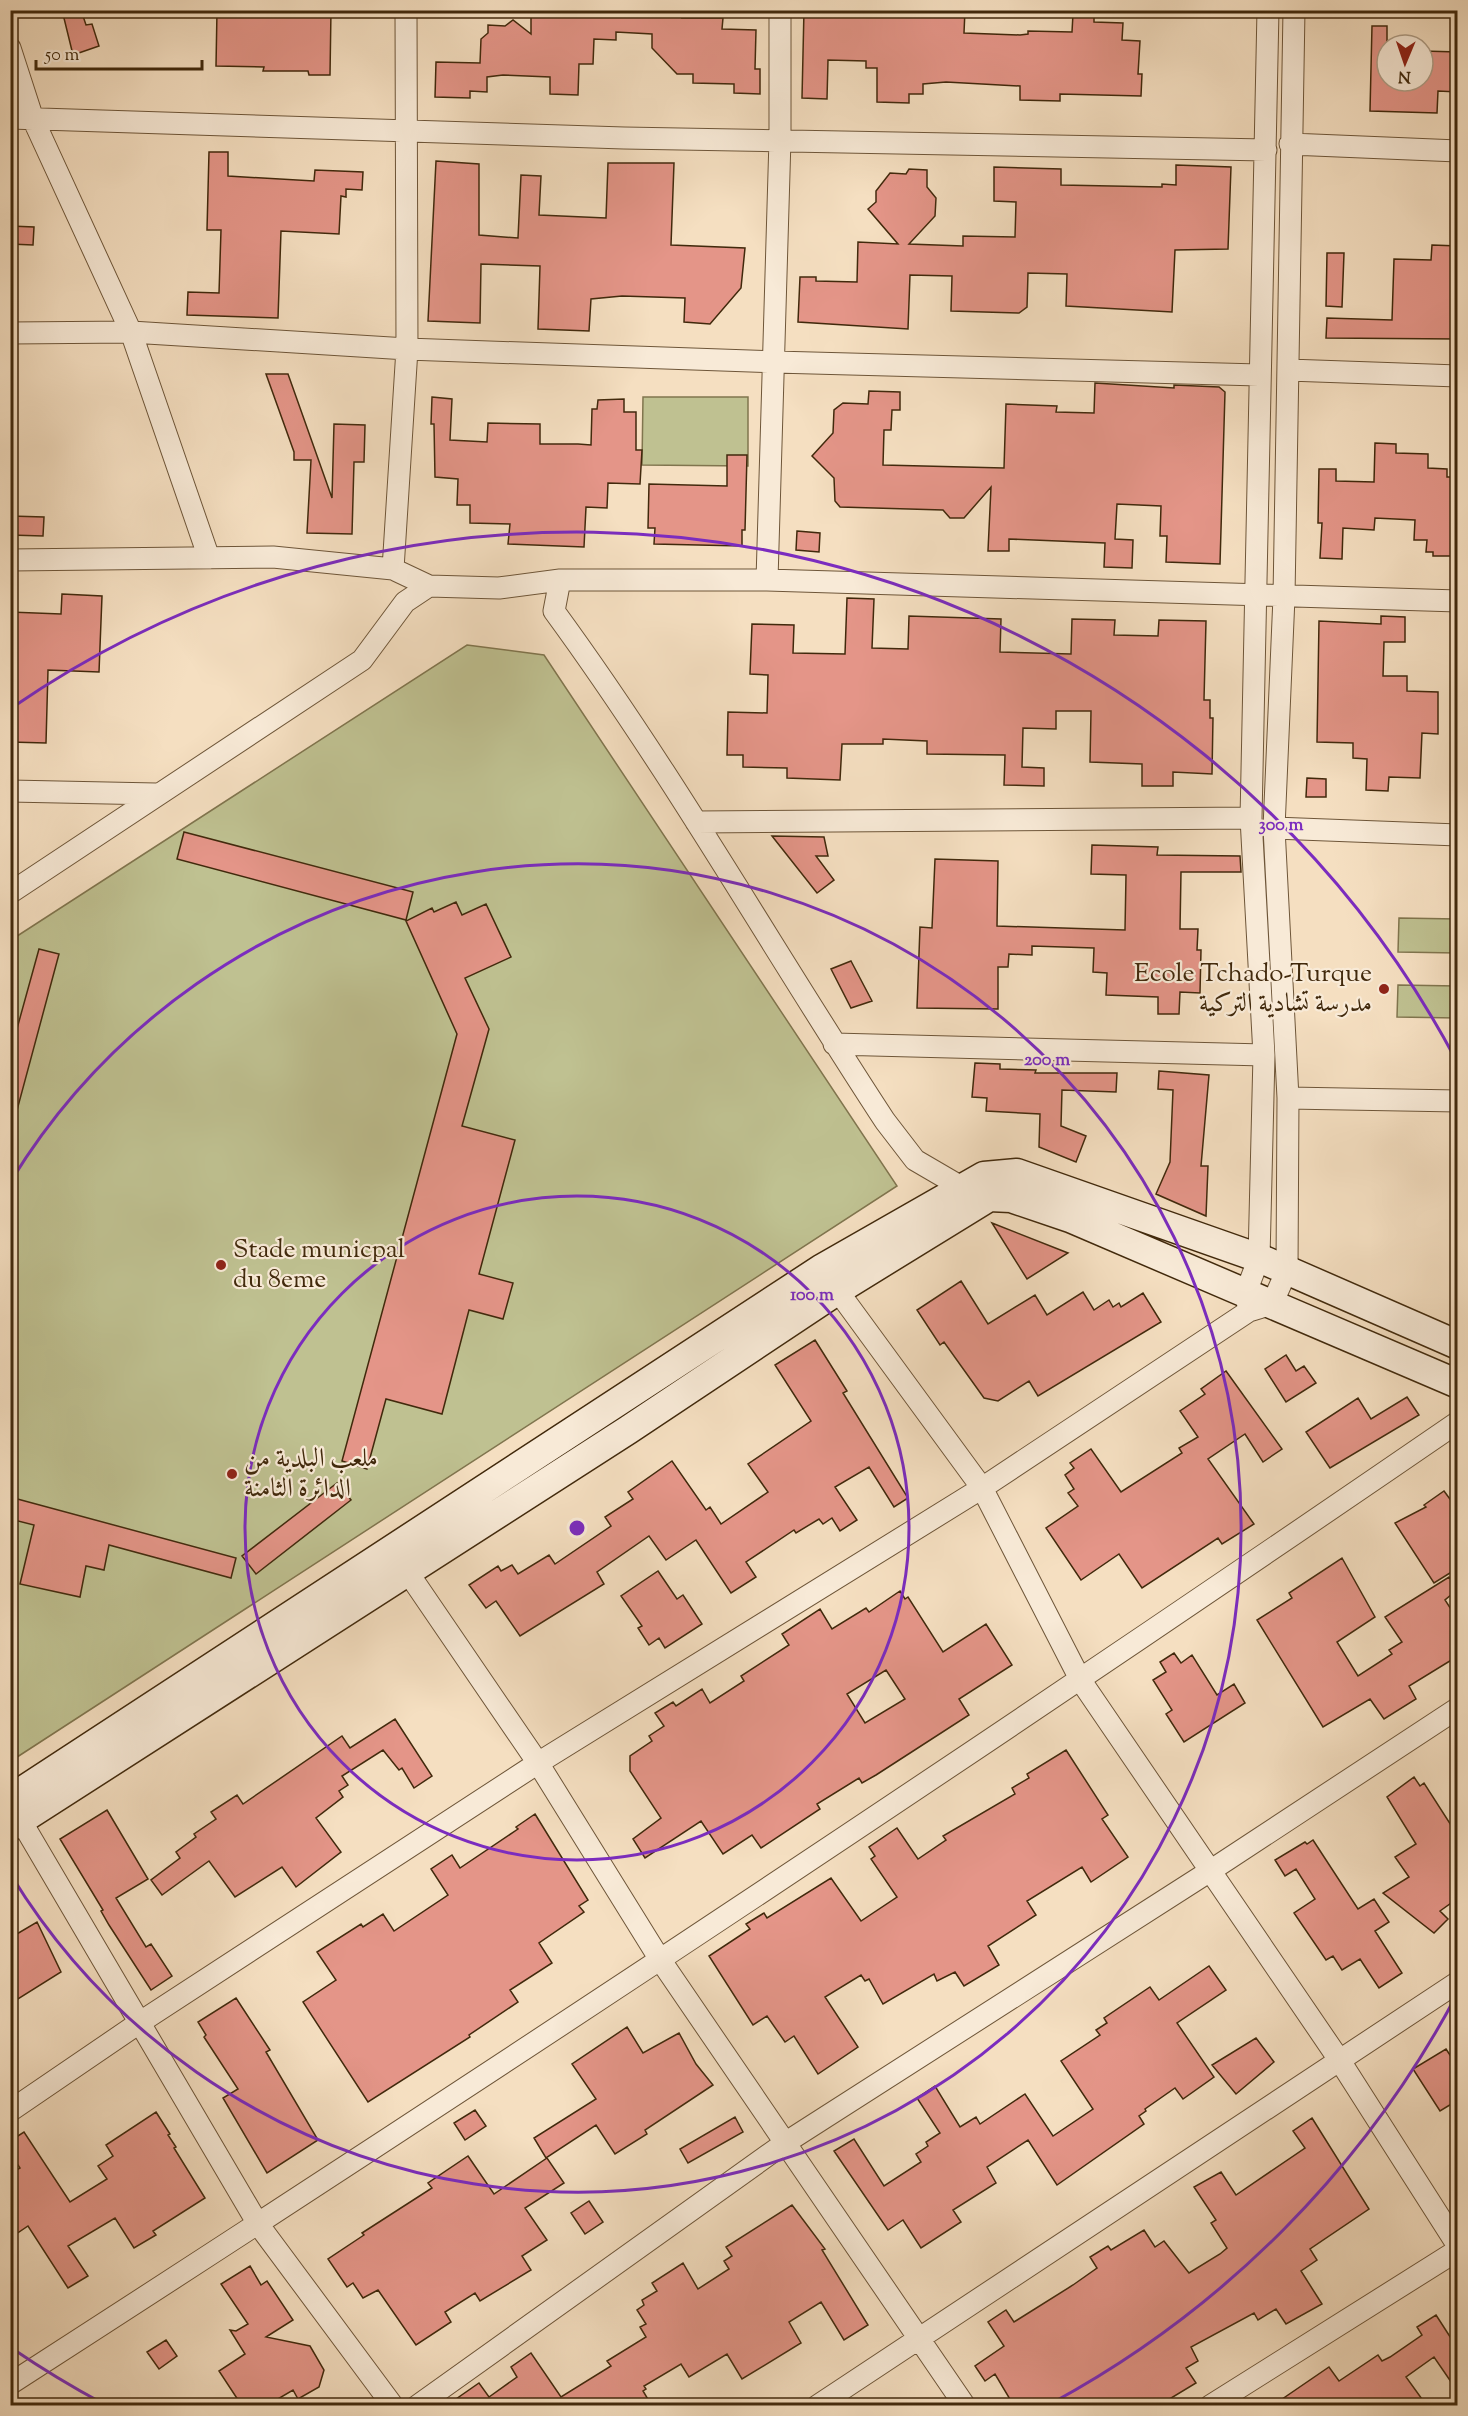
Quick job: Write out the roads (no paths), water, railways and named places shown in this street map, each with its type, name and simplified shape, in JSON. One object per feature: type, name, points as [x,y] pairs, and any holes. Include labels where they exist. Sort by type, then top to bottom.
[{"type":"street","points":[[393,569],[407,349],[406,10]]},
{"type":"street","points":[[767,580],[775,362],[780,139],[780,10]]},
{"type":"street","points":[[1255,1302],[1259,1258],[1264,1054],[1251,818],[1268,10]]},
{"type":"street","points":[[10,2111],[139,2023],[538,1763],[982,1488],[1255,1302],[1287,1270],[1288,1098],[1274,828],[1284,597],[1294,10]]},
{"type":"street","points":[[10,48],[33,118],[131,332],[209,558]]},
{"type":"street","points":[[10,118],[624,138],[780,139],[1266,150]]},
{"type":"street","points":[[1290,144],[1458,151]]},
{"type":"street","points":[[10,333],[131,332],[407,349],[1259,375]]},
{"type":"street","points":[[1287,370],[1458,376]]},
{"type":"street","points":[[10,560],[273,557],[393,569],[429,586],[498,588],[560,580],[767,580],[1458,601]]},
{"type":"street","points":[[560,580],[554,611],[592,663],[696,822],[834,1044],[885,1121],[915,1160],[963,1188]]},
{"type":"street","points":[[10,893],[156,794],[362,660],[405,602],[429,586]]},
{"type":"street","points":[[10,791],[156,794]]},
{"type":"street","points":[[696,822],[1251,818]]},
{"type":"street","points":[[1274,828],[1458,835]]},
{"type":"street","points":[[834,1044],[1264,1054]]},
{"type":"street","points":[[1288,1098],[1458,1101]]},
{"type":"street","points":[[393,2406],[258,2224],[13,1813],[400,1561],[628,1430],[829,1280],[984,1176],[1017,1173],[1259,1258],[1458,1345]]},
{"type":"street","points":[[829,1280],[989,1197],[1011,1198],[1070,1218],[1255,1302],[1458,1384]]},
{"type":"street","points":[[829,1280],[982,1488],[1081,1681],[1340,2061],[1458,2248],[1210,2406]]},
{"type":"street","points":[[10,2384],[258,2224],[1081,1681],[1458,1422]]},
{"type":"street","points":[[400,1561],[538,1763],[659,1958],[921,2337],[965,2406]]},
{"type":"street","points":[[417,2406],[785,2143],[1210,1871],[1458,1708]]},
{"type":"street","points":[[817,2406],[1458,1982]]},
{"type":"place","name":"Ecole Tchado-Turque مدرسة تشادية التركية","points":[[1384,989]]},
{"type":"place","name":"Stade municpal du 8eme","points":[[221,1265]]},
{"type":"place","name":"ملعب البلدية من الدائرة الثامنة","points":[[232,1474]]}]
